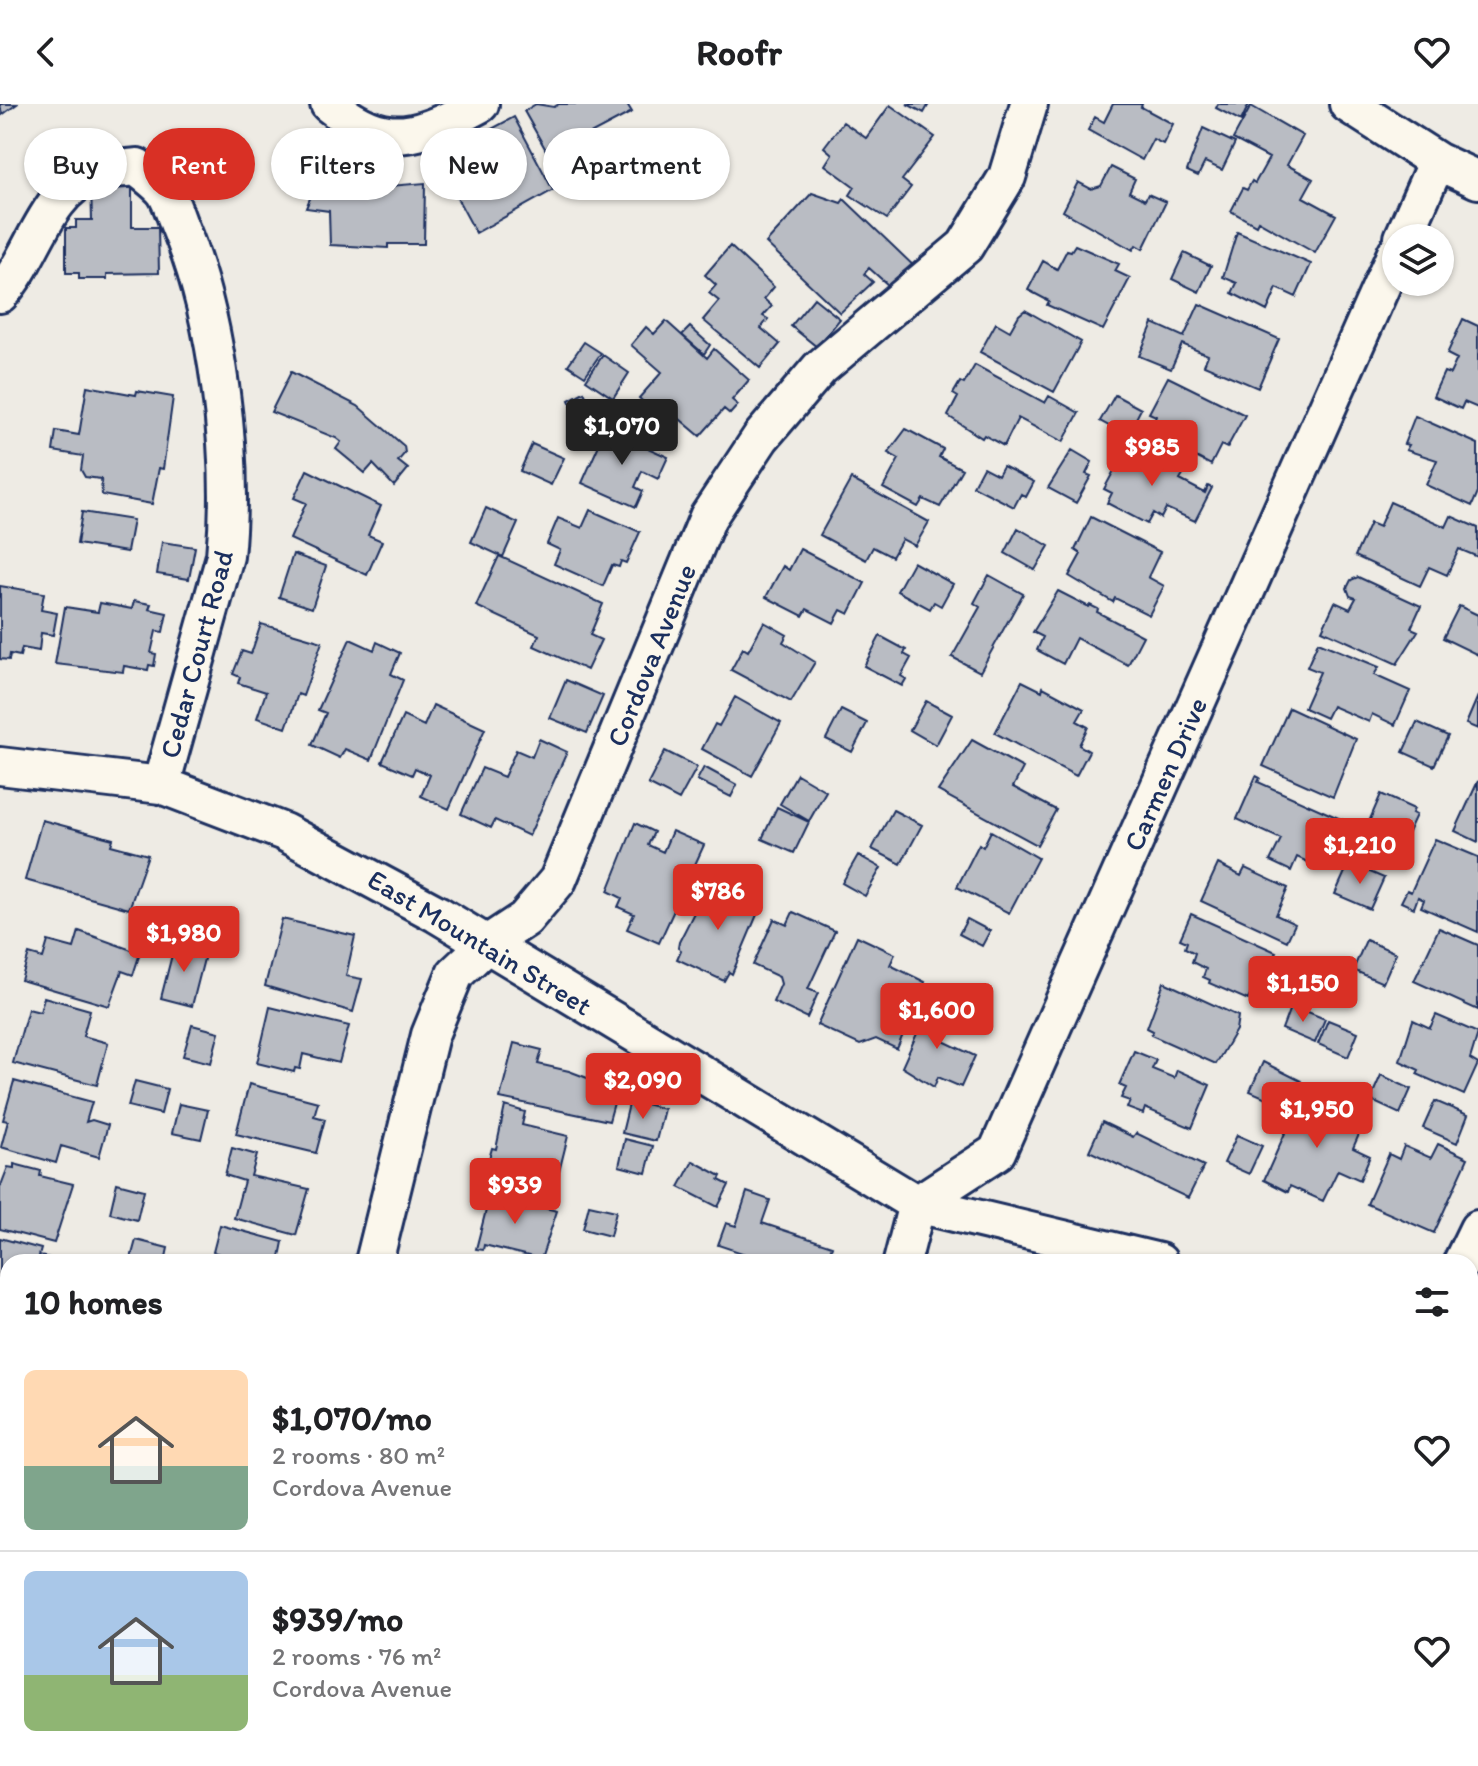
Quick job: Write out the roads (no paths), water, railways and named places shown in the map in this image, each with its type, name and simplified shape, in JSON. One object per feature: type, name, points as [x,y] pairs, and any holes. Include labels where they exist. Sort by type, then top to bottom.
[{"type":"street","points":[[329,104],[349,120],[391,137],[420,131],[480,104]]},
{"type":"street","name":"Cordova Avenue","points":[[376,1254],[430,1035],[455,974],[487,944],[525,919],[558,880],[708,517],[761,437],[820,368],[965,246],[1007,177],[1029,104]]},
{"type":"street","points":[[1348,104],[1437,161],[1478,180]]},
{"type":"street","points":[[1409,224],[1437,161]]},
{"type":"street","name":"Cedar Court Road","points":[[0,294],[11,281],[61,194],[95,172],[137,167],[165,192],[189,248],[212,342],[226,452],[229,523],[225,556],[161,785]]},
{"type":"street","name":"Carmen Drive","points":[[917,1204],[997,1152],[1382,285]]},
{"type":"street","name":"East Mountain Street","points":[[0,766],[161,785],[284,832],[362,872],[487,944],[917,1204],[1126,1254]]},
{"type":"street","points":[[904,1254],[917,1204]]},
{"type":"street","points":[[1466,1254],[1478,1229]]}]
